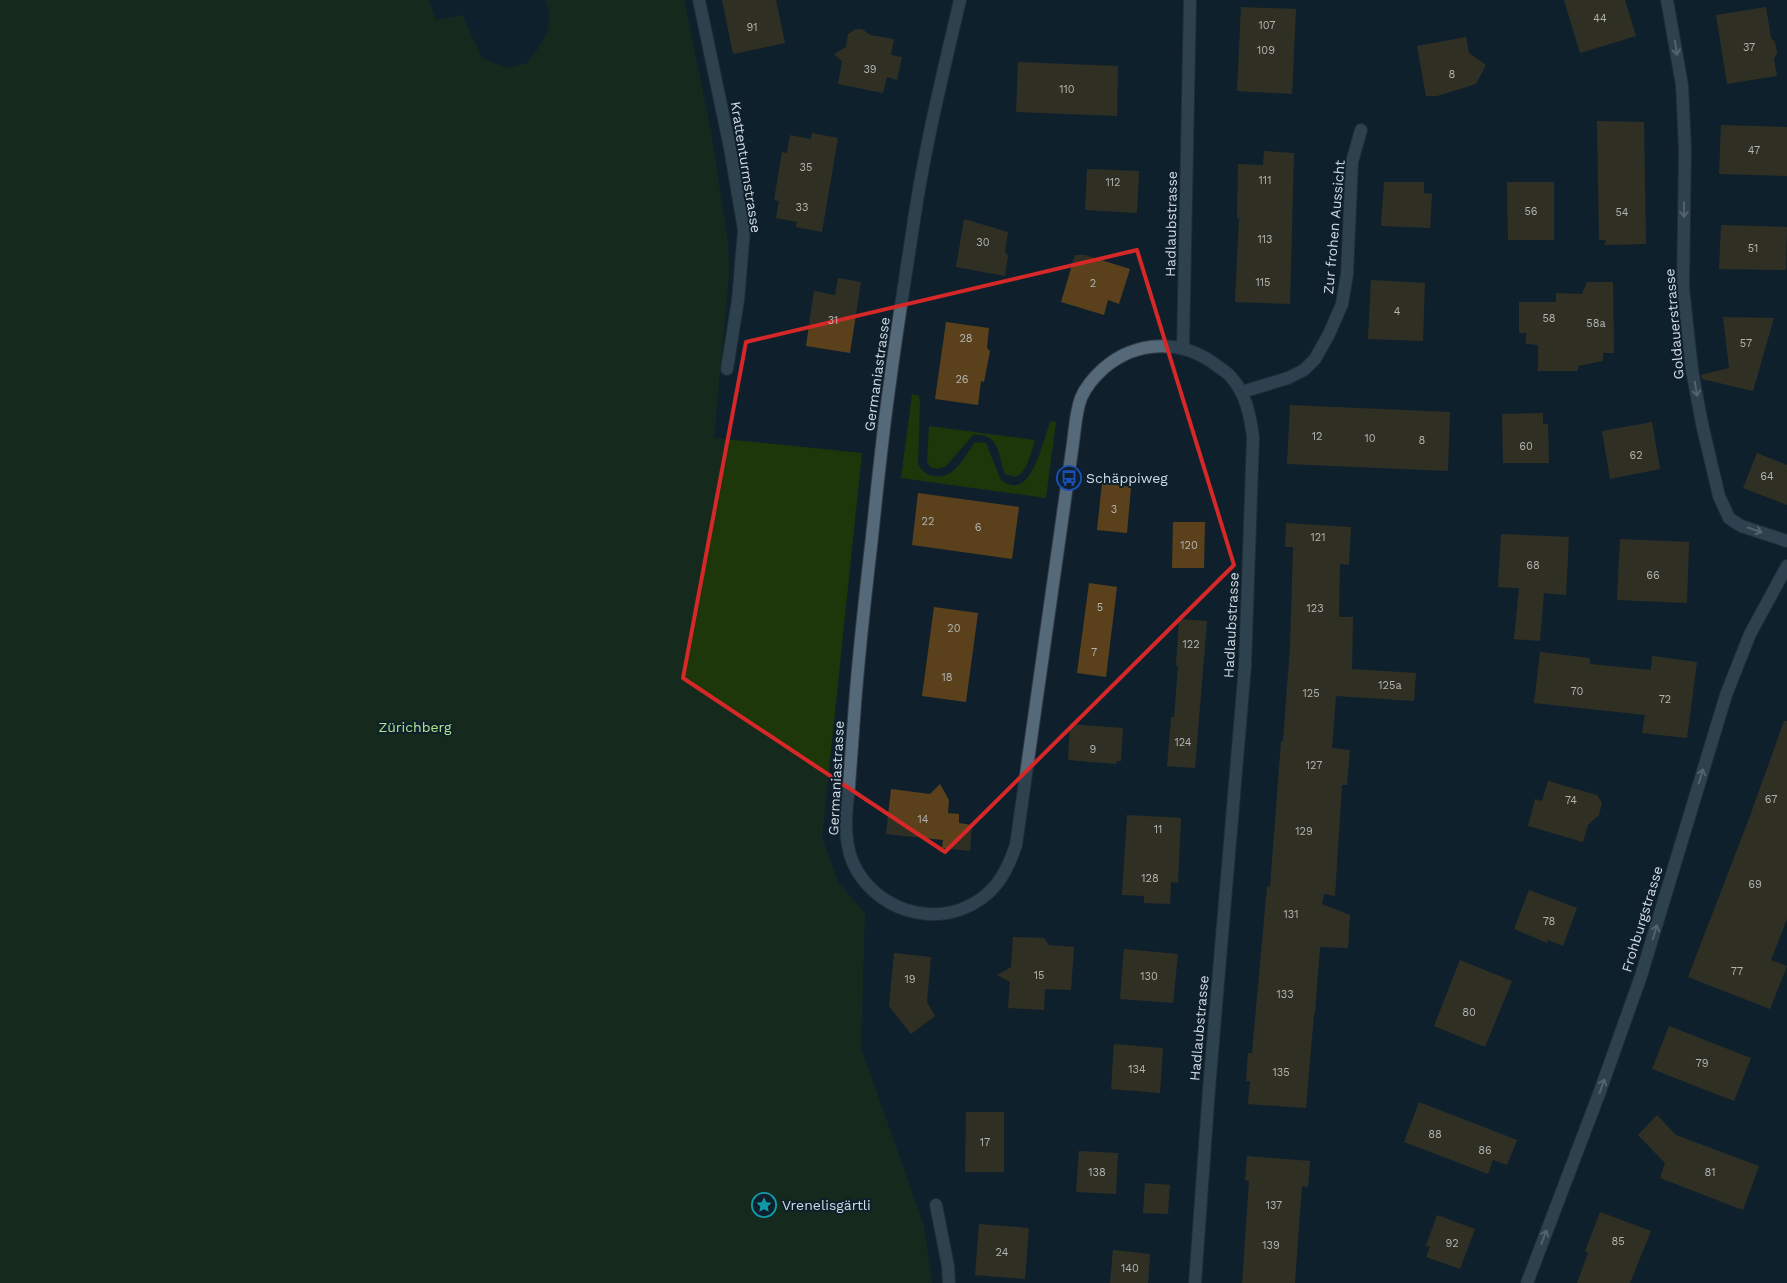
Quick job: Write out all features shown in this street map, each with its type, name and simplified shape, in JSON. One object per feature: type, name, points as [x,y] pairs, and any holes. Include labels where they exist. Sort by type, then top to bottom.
[{"type":"street","name":"Krattenturmstrasse","points":[[699,0],[730,148],[744,230],[738,300],[727,369]]},
{"type":"street","name":"Germaniastrasse","points":[[960,0],[922,170],[890,383],[857,669],[847,810],[848,847],[858,874],[876,894],[898,908],[930,914],[962,909],[978,901],[992,889],[1009,866],[1016,845],[1076,419],[1081,398],[1099,372],[1125,354],[1150,346],[1166,345],[1183,348]]},
{"type":"street","name":"Hadlaubstrasse","points":[[1190,0],[1183,348],[1204,356],[1230,376],[1242,392],[1250,413],[1253,437],[1245,666],[1194,1283]]},
{"type":"street","name":"Goldauerstrasse","points":[[1667,0],[1682,86],[1685,149],[1683,288],[1692,370],[1702,424],[1720,496],[1729,518],[1741,526],[1787,541]]},
{"type":"street","name":"Zur frohen Aussicht","points":[[1242,392],[1288,378],[1304,370],[1315,359],[1329,334],[1342,304],[1347,274],[1352,162],[1362,130]]},
{"type":"street","name":"Frohburgstrasse","points":[[1527,1283],[1599,1094],[1641,976],[1726,695],[1750,634],[1787,566]]},
{"type":"street","points":[[936,1205],[948,1266],[949,1283]]},
{"type":"highlighted area","points":[[1137,250],[1234,565],[945,852],[683,678],[746,342]]},
{"type":"green space","name":"Zürichberg","points":[[0,0],[430,0],[436,20],[462,15],[482,58],[507,68],[527,63],[543,41],[550,19],[545,0],[684,0],[711,131],[728,243],[729,274],[714,438],[862,453],[822,837],[838,882],[865,913],[861,1048],[924,1226],[932,1283],[0,1283]]},
{"type":"green space","points":[[912,394],[919,396],[920,401],[918,464],[924,472],[931,475],[941,476],[953,471],[975,442],[986,443],[1001,480],[1012,485],[1021,484],[1034,467],[1051,421],[1056,422],[1046,498],[901,478]]},
{"type":"green space","points":[[929,426],[1035,440],[1026,466],[1016,477],[1005,474],[996,446],[988,437],[982,435],[973,435],[946,466],[937,469],[930,467],[927,461]]},
{"type":"building","points":[[722,0],[776,0],[785,43],[733,54]]},
{"type":"building","points":[[1564,0],[1625,0],[1636,36],[1580,53]]},
{"type":"building","points":[[1241,7],[1296,9],[1292,94],[1237,91]]},
{"type":"building","points":[[1766,7],[1771,38],[1775,42],[1777,53],[1774,59],[1777,76],[1727,84],[1716,15]]},
{"type":"building","points":[[856,29],[862,29],[870,35],[894,39],[891,55],[902,57],[897,80],[887,77],[883,93],[838,84],[842,61],[834,54],[846,47],[848,34]]},
{"type":"building","points":[[1466,37],[1469,53],[1486,65],[1476,84],[1437,96],[1426,96],[1417,46]]},
{"type":"building","points":[[1018,62],[1118,66],[1117,116],[1016,112]]},
{"type":"building","points":[[1597,121],[1644,122],[1646,244],[1604,245],[1606,240],[1599,240]]},
{"type":"building","points":[[1721,125],[1787,127],[1787,176],[1719,174]]},
{"type":"building","points":[[812,133],[838,138],[822,232],[796,227],[797,222],[776,218],[779,201],[774,200],[782,152],[787,153],[790,135],[811,139]]},
{"type":"building","points":[[1264,151],[1294,153],[1290,304],[1235,302],[1239,218],[1237,218],[1238,164],[1263,165]]},
{"type":"building","points":[[1087,169],[1139,171],[1137,213],[1085,210]]},
{"type":"building","points":[[1384,182],[1424,182],[1424,193],[1432,194],[1430,228],[1381,226]]},
{"type":"building","points":[[1507,182],[1554,182],[1554,240],[1508,240]]},
{"type":"building","points":[[964,219],[1008,232],[1005,252],[1008,256],[1005,276],[956,267]]},
{"type":"building","points":[[1721,225],[1787,227],[1786,270],[1719,269]]},
{"type":"building","points":[[1075,255],[1085,255],[1130,269],[1119,304],[1108,300],[1104,315],[1061,302]]},
{"type":"building","points":[[838,278],[861,282],[850,353],[806,346],[814,291],[835,295]]},
{"type":"building","points":[[1371,280],[1425,283],[1423,341],[1368,339]]},
{"type":"building","points":[[1587,282],[1613,282],[1614,353],[1603,353],[1603,361],[1578,366],[1578,371],[1538,371],[1538,345],[1526,344],[1526,333],[1519,333],[1519,302],[1556,302],[1556,293],[1582,294]]},
{"type":"building","points":[[1723,317],[1774,318],[1753,391],[1702,379],[1701,375],[1729,368]]},
{"type":"building","points":[[946,322],[989,328],[987,348],[990,351],[984,382],[981,381],[978,405],[935,399]]},
{"type":"building","points":[[1290,405],[1450,412],[1448,471],[1287,464]]},
{"type":"building","points":[[1543,413],[1543,424],[1548,424],[1549,463],[1503,463],[1502,414]]},
{"type":"building","points":[[1652,422],[1660,469],[1610,479],[1602,431]]},
{"type":"building","points":[[1757,453],[1787,465],[1787,505],[1743,488]]},
{"type":"building","points":[[1102,483],[1131,487],[1127,533],[1097,530]]},
{"type":"building","points":[[918,493],[1019,507],[1012,559],[912,545]]},
{"type":"building","points":[[1173,522],[1205,522],[1204,568],[1172,568]]},
{"type":"building","points":[[1286,523],[1351,527],[1349,565],[1340,564],[1339,617],[1353,617],[1352,669],[1416,673],[1414,701],[1336,696],[1332,748],[1350,750],[1347,785],[1342,785],[1335,896],[1324,894],[1322,904],[1350,915],[1348,948],[1320,947],[1306,1108],[1248,1104],[1250,1081],[1246,1081],[1248,1053],[1252,1053],[1267,886],[1270,887],[1290,647],[1293,547],[1285,547]]},
{"type":"building","points":[[1501,534],[1569,537],[1566,595],[1544,593],[1540,641],[1514,639],[1519,588],[1498,587]]},
{"type":"building","points":[[1620,539],[1689,542],[1687,603],[1617,600]]},
{"type":"building","points":[[1089,583],[1117,587],[1106,677],[1077,673]]},
{"type":"building","points":[[934,607],[978,613],[966,702],[922,696]]},
{"type":"building","points":[[1179,619],[1207,621],[1195,768],[1167,766],[1171,717],[1174,717]]},
{"type":"building","points":[[1540,652],[1590,658],[1590,664],[1651,670],[1652,656],[1697,662],[1687,738],[1642,733],[1645,715],[1534,703]]},
{"type":"building","points":[[1784,721],[1787,721],[1787,919],[1771,960],[1787,966],[1770,1009],[1688,977],[1750,816]]},
{"type":"building","points":[[1070,724],[1123,728],[1121,761],[1117,761],[1116,764],[1068,760]]},
{"type":"building","points":[[1548,781],[1597,795],[1602,803],[1599,815],[1588,825],[1583,842],[1528,826],[1535,799],[1542,801]]},
{"type":"building","points":[[940,784],[949,800],[948,813],[959,814],[959,823],[972,825],[970,851],[942,848],[943,840],[886,834],[891,789],[930,794]]},
{"type":"building","points":[[1127,815],[1181,818],[1178,883],[1171,882],[1170,904],[1144,903],[1144,896],[1122,895]]},
{"type":"building","points":[[1529,890],[1577,908],[1563,946],[1548,940],[1547,943],[1514,929]]},
{"type":"building","points":[[1013,937],[1044,938],[1049,945],[1074,947],[1071,990],[1045,989],[1044,1010],[1008,1008],[1010,982],[997,975],[1011,967]]},
{"type":"building","points":[[1124,949],[1178,954],[1173,1003],[1120,999]]},
{"type":"building","points":[[894,953],[931,957],[927,1002],[935,1016],[911,1034],[889,1006]]},
{"type":"building","points":[[1460,960],[1512,981],[1485,1047],[1434,1026]]},
{"type":"building","points":[[1669,1026],[1751,1058],[1734,1101],[1652,1069]]},
{"type":"building","points":[[1114,1044],[1163,1048],[1160,1093],[1111,1089]]},
{"type":"building","points":[[1419,1102],[1517,1140],[1507,1165],[1493,1160],[1488,1174],[1404,1142]]},
{"type":"building","points":[[966,1112],[1004,1112],[1004,1172],[965,1172]]},
{"type":"building","points":[[1657,1115],[1676,1135],[1759,1166],[1743,1210],[1660,1178],[1665,1163],[1638,1135]]},
{"type":"building","points":[[1079,1151],[1118,1153],[1116,1194],[1076,1192]]},
{"type":"building","points":[[1247,1156],[1310,1161],[1308,1187],[1302,1186],[1295,1283],[1242,1283],[1249,1181],[1245,1180]]},
{"type":"building","points":[[1145,1183],[1170,1185],[1168,1214],[1143,1213]]},
{"type":"building","points":[[1600,1212],[1651,1231],[1630,1283],[1577,1283],[1588,1253],[1585,1251]]},
{"type":"building","points":[[1437,1215],[1475,1229],[1460,1269],[1426,1257],[1430,1247],[1426,1246]]},
{"type":"building","points":[[979,1224],[1029,1228],[1025,1279],[975,1275]]},
{"type":"building","points":[[1113,1250],[1150,1254],[1148,1283],[1110,1283]]},
{"type":"place","name":"Schäppiweg","points":[[1069,478]]},
{"type":"place","name":"Vrenelisgärtli","points":[[764,1205]]}]
